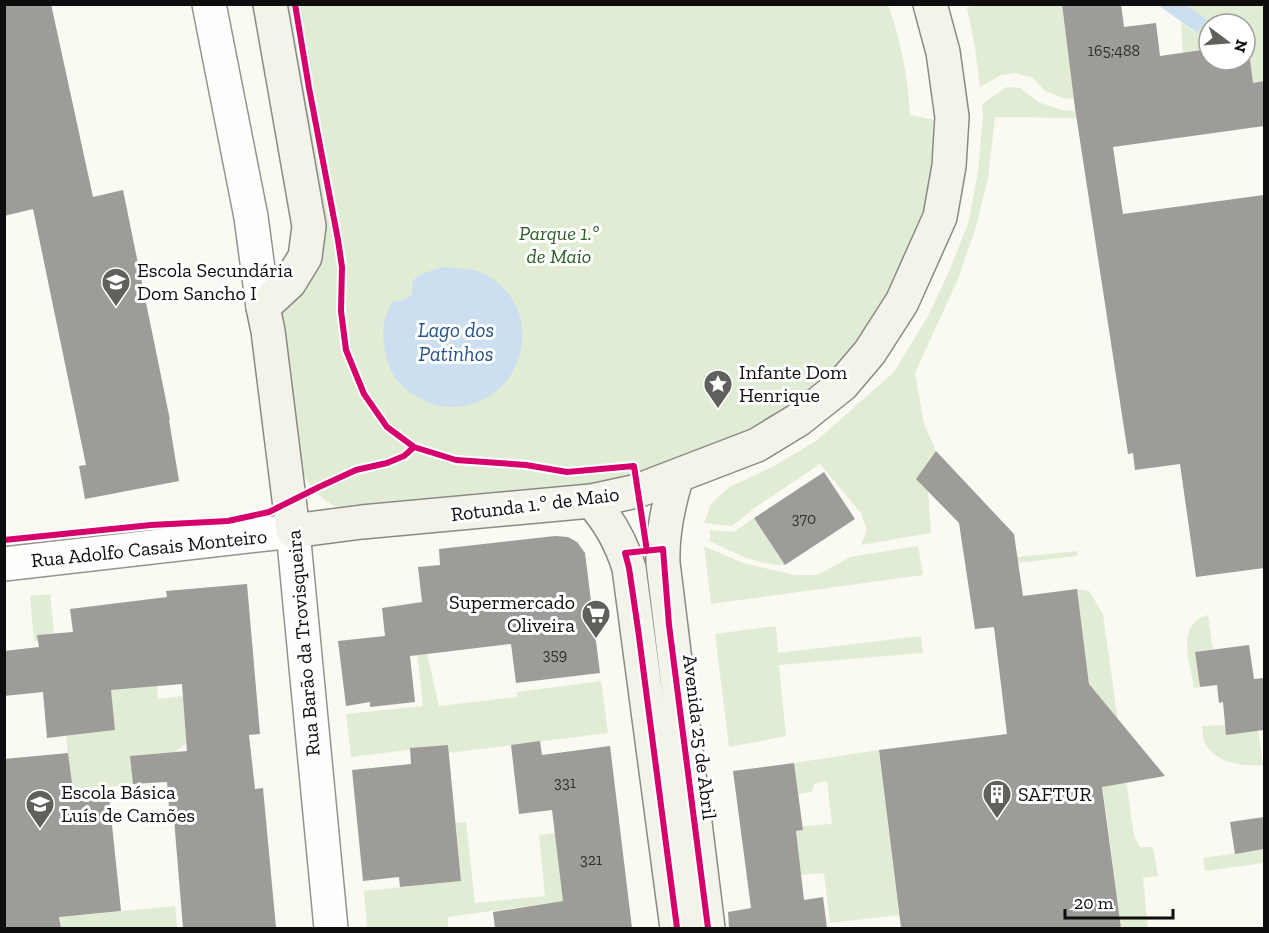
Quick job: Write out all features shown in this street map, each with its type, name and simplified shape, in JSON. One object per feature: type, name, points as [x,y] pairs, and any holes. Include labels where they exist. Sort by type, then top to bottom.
[{"type":"main road","points":[[263,307],[289,283],[305,257],[309,226],[270,4]]},
{"type":"main road","name":"Rotunda 1.º de Maio","points":[[293,531],[362,522],[591,501],[637,491],[757,445],[798,420],[842,385],[870,352],[902,302],[940,217],[949,166],[952,117],[944,52],[930,4]]},
{"type":"main road","name":"Rua Barão da Trovisqueira","points":[[263,307],[293,531]]},
{"type":"main road","name":"Avenida 25 de Abril","points":[[677,476],[668,504],[654,627],[672,765],[708,928]]},
{"type":"main road","name":"Avenida 25 de Abril","points":[[591,501],[614,530],[654,627]]},
{"type":"main road","name":"Avenida 25 de Abril","points":[[672,765],[677,928]]},
{"type":"street","name":"Rua Barão da Trovisqueira","points":[[210,4],[251,218],[263,307]]},
{"type":"street","name":"Rua Barão da Trovisqueira","points":[[293,531],[330,928]]},
{"type":"street","name":"Rua Adolfo Casais Monteiro","points":[[4,564],[293,531]]},
{"type":"green space","name":"Parque 1.º de Maio","points":[[281,5],[888,5],[903,59],[910,115],[941,121],[929,214],[864,342],[793,413],[638,476],[595,484],[340,509],[317,493],[301,470],[279,316],[306,276]]},
{"type":"green space","points":[[972,5],[1062,5],[1074,99],[1063,98],[1045,91],[1033,78],[1015,73],[1001,75],[980,87],[967,8]]},
{"type":"green space","points":[[1187,5],[1264,5],[1264,81],[1253,83],[1251,72],[1257,72],[1257,12],[1197,13]]},
{"type":"green space","points":[[1181,22],[1196,33],[1197,51],[1183,53]]},
{"type":"green space","points":[[1007,87],[1020,88],[1038,102],[1062,110],[1091,113],[1111,119],[995,117],[988,178],[976,227],[958,279],[915,373],[924,424],[936,451],[917,479],[928,491],[931,533],[861,545],[867,529],[861,513],[820,464],[732,526],[704,523],[711,504],[729,487],[774,466],[816,441],[894,372],[928,316],[968,224],[978,172],[982,104]]},
{"type":"green space","points":[[754,518],[785,565],[755,561],[710,541],[710,530],[734,532]]},
{"type":"green space","points":[[704,546],[743,563],[795,575],[818,575],[850,557],[918,546],[923,575],[711,604]]},
{"type":"green space","points":[[1077,551],[1077,556],[1018,563],[1017,557]]},
{"type":"green space","points":[[1077,589],[1089,591],[1103,614],[1134,836],[1140,847],[1153,847],[1158,876],[1143,878],[1148,928],[1121,928]]},
{"type":"green space","points":[[50,594],[54,633],[38,635],[38,640],[34,641],[30,596]]},
{"type":"green space","points":[[1208,615],[1213,650],[1195,653],[1200,687],[1194,688],[1188,656],[1188,635],[1191,627],[1198,620]]},
{"type":"green space","points":[[414,622],[423,635],[439,706],[517,697],[517,692],[601,681],[608,733],[449,753],[448,745],[351,757],[346,714],[423,706]]},
{"type":"green space","points":[[776,626],[778,653],[921,636],[923,653],[779,665],[786,736],[729,747],[715,634]]},
{"type":"green space","points":[[120,664],[122,689],[157,686],[158,699],[183,696],[187,743],[175,752],[131,757],[133,784],[71,791],[66,736],[115,730],[113,713],[86,716]]},
{"type":"green space","points":[[1225,725],[1226,735],[1258,730],[1263,765],[1229,762],[1221,759],[1208,748],[1204,741],[1202,726]]},
{"type":"green space","points":[[879,750],[899,915],[830,923],[824,873],[801,875],[796,831],[803,830],[803,826],[832,824],[827,781],[814,784],[812,792],[798,794],[794,763]]},
{"type":"green space","points":[[48,809],[83,915],[175,906],[177,928],[61,928]]},
{"type":"green space","points":[[466,822],[475,903],[545,896],[539,835],[555,833],[564,901],[448,917],[448,928],[367,928],[364,891],[461,881],[456,823]]},
{"type":"green space","points":[[1264,849],[1264,863],[1205,871],[1203,858]]},
{"type":"water","points":[[1158,5],[1187,5],[1197,12],[1197,33]]},
{"type":"water","name":"Lago dos Patinhos","points":[[443,267],[472,270],[488,276],[506,291],[517,309],[522,329],[521,350],[514,369],[502,386],[485,399],[463,406],[438,406],[412,394],[395,377],[389,366],[385,349],[383,332],[389,308],[394,301],[402,301],[411,296],[412,281],[421,274]]},
{"type":"building","points":[[4,4],[51,4],[93,197],[123,190],[170,420],[179,481],[85,499],[79,466],[86,465],[33,209],[4,216]]},
{"type":"building","points":[[1062,4],[1121,4],[1124,27],[1156,23],[1160,56],[1197,51],[1197,72],[1252,72],[1253,83],[1264,81],[1264,126],[1113,147],[1123,214],[1264,195],[1264,568],[1196,577],[1180,464],[1135,470],[1133,453],[1128,454],[1075,108]]},
{"type":"building","name":"SAFTUR","points":[[936,451],[1014,534],[1023,596],[1077,589],[1089,684],[1165,776],[1102,787],[1121,928],[901,928],[879,750],[1007,734],[994,627],[975,629],[959,523],[916,479]]},
{"type":"building","points":[[824,472],[855,519],[785,565],[754,518]]},
{"type":"building","points":[[555,536],[568,537],[577,542],[585,553],[600,673],[516,683],[511,644],[410,656],[415,702],[370,707],[370,702],[346,706],[338,641],[385,636],[382,608],[422,602],[418,567],[440,565],[439,549]]},
{"type":"building","points":[[247,584],[260,734],[249,735],[255,789],[263,788],[276,928],[183,928],[174,819],[170,820],[167,782],[133,784],[130,756],[187,751],[182,684],[111,690],[115,730],[47,738],[43,692],[4,696],[4,651],[39,647],[37,635],[73,632],[70,609],[167,597],[166,591]]},
{"type":"building","points":[[1249,645],[1254,679],[1264,678],[1264,730],[1226,735],[1223,702],[1219,703],[1217,685],[1200,687],[1195,652]]},
{"type":"building","points":[[540,741],[542,755],[610,746],[632,928],[495,928],[493,912],[563,901],[552,810],[519,814],[511,745]]},
{"type":"building","points":[[448,745],[461,881],[400,887],[399,877],[363,881],[352,770],[411,764],[410,748]]},
{"type":"building","name":"Escola Básica Luís de Camões","points":[[68,753],[73,791],[108,787],[121,911],[59,917],[61,928],[4,928],[4,759]]},
{"type":"building","points":[[794,763],[803,830],[796,831],[804,900],[823,897],[827,928],[729,928],[728,912],[751,908],[733,771]]},
{"type":"building","points":[[1264,817],[1264,849],[1235,854],[1230,822]]},
{"type":"cycle path","points":[[295,4],[342,267],[341,311],[346,350],[364,394],[387,427],[414,447],[456,460],[526,465],[567,472],[634,466],[647,551]]},
{"type":"cycle path","points":[[4,540],[151,525],[228,521],[269,512],[356,470],[387,463],[404,456],[414,447]]},
{"type":"cycle path","points":[[677,928],[638,629],[625,553],[663,549],[669,625],[708,928]]},
{"type":"place","name":"Escola Secundária Dom Sancho I","points":[[116,308]]},
{"type":"place","name":"Infante Dom Henrique","points":[[718,410]]},
{"type":"place","name":"Supermercado Oliveira","points":[[596,640]]},
{"type":"place","name":"SAFTUR","points":[[997,820]]},
{"type":"place","name":"Escola Básica Luís de Camões","points":[[40,830]]}]
